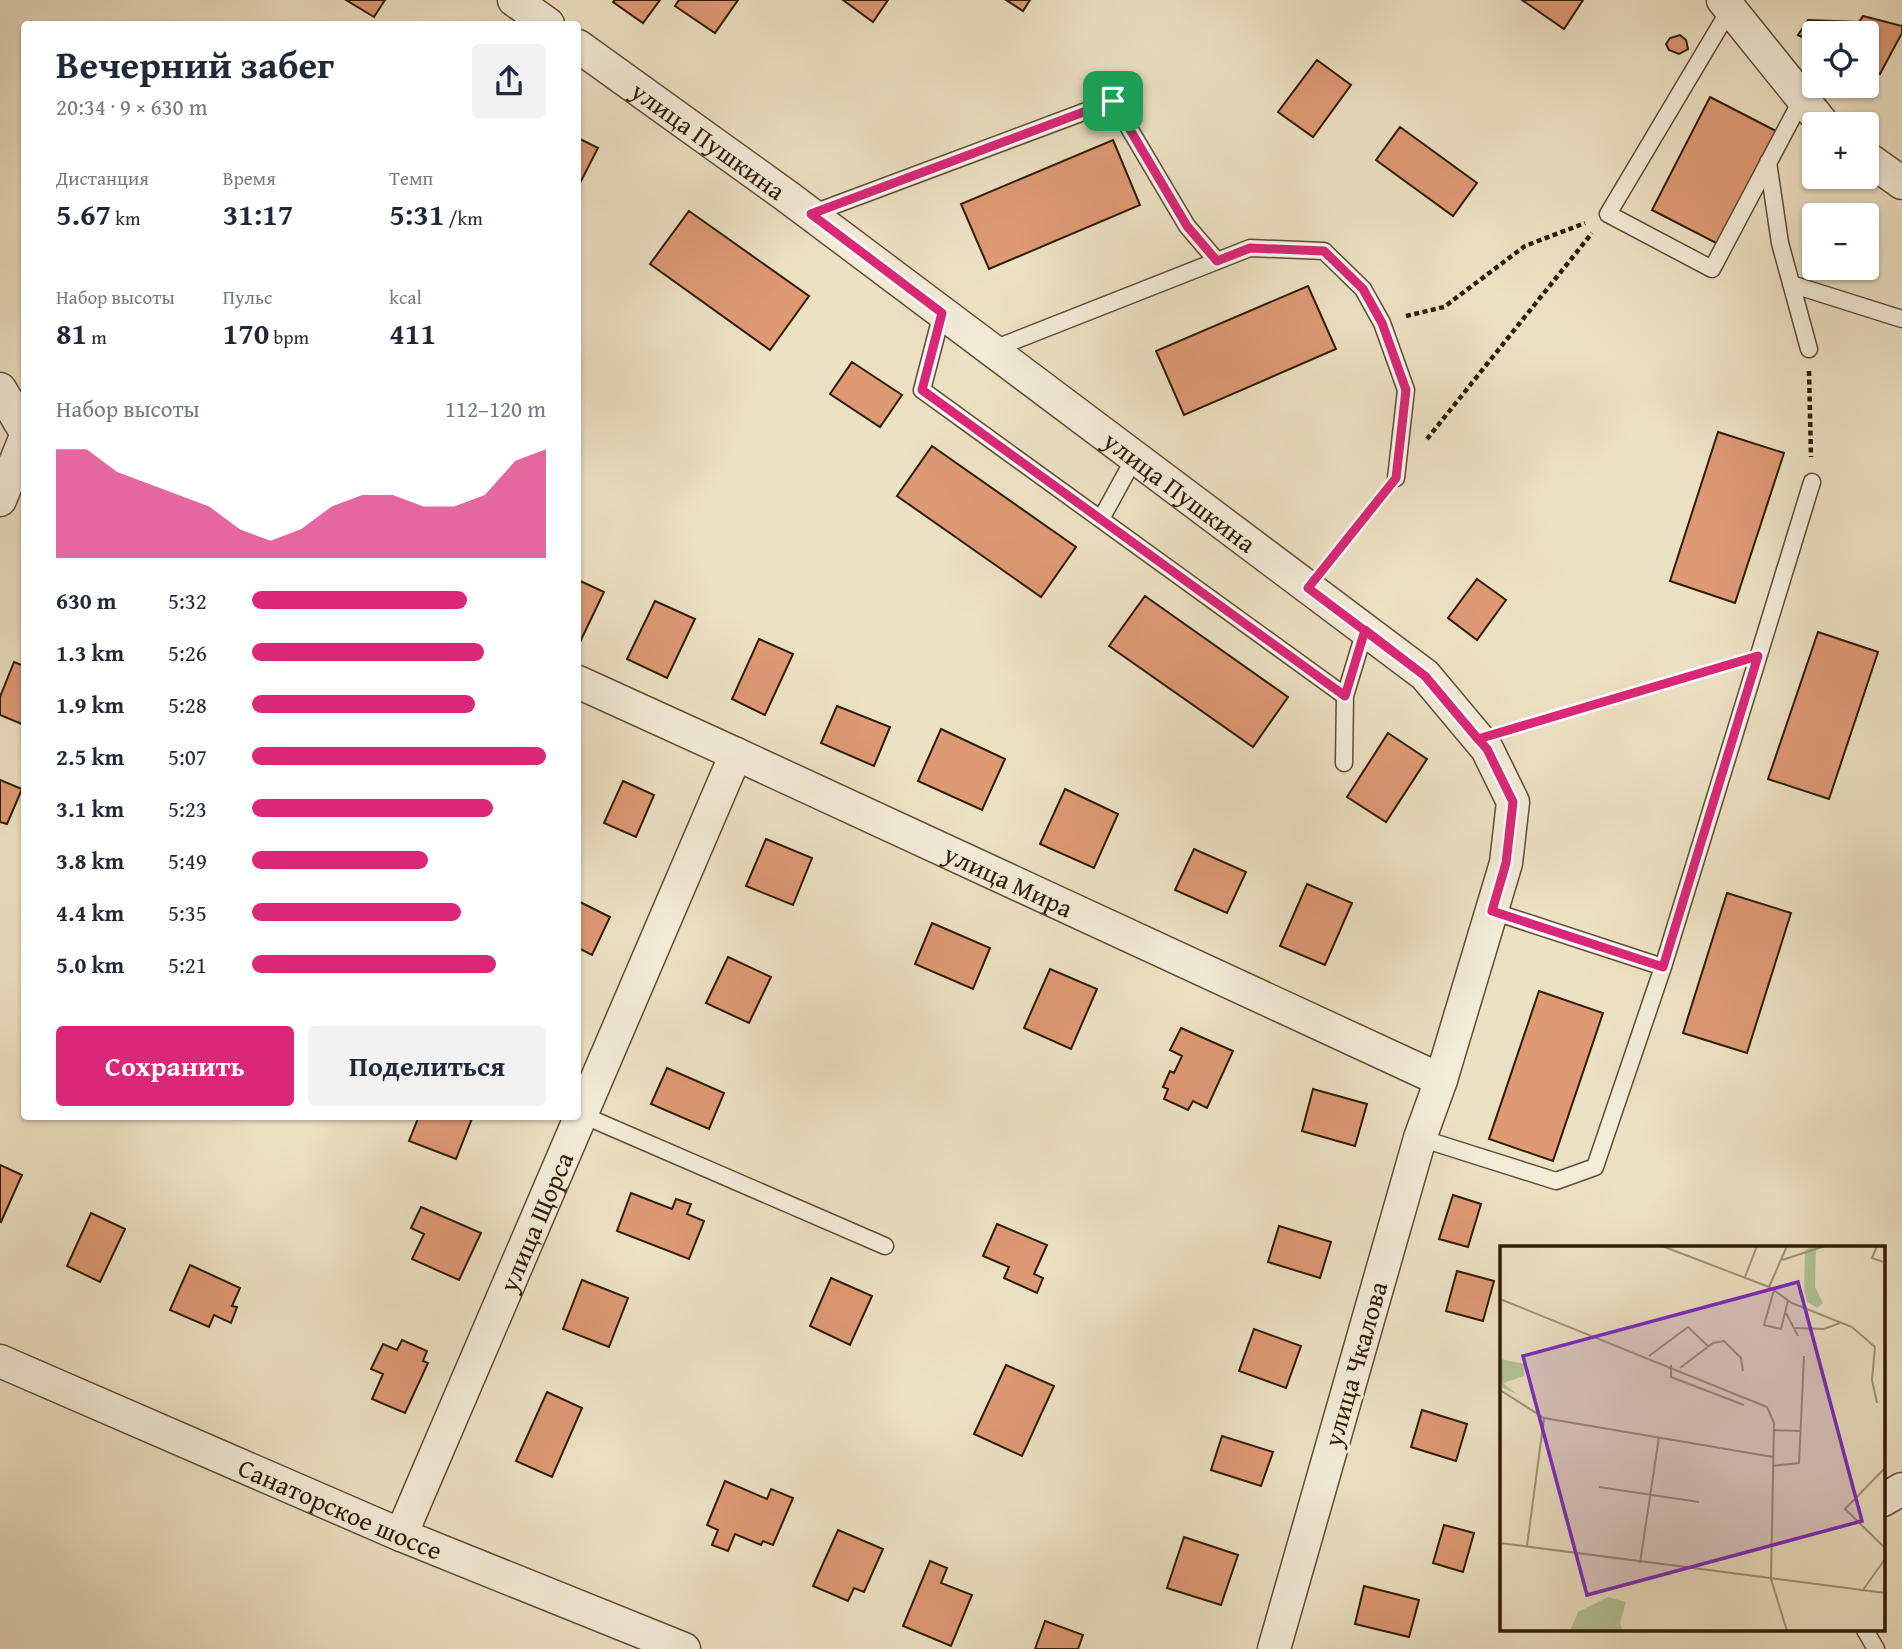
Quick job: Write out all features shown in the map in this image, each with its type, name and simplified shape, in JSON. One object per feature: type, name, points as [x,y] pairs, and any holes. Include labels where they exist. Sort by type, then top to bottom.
[{"type":"street","points":[[514,0],[544,21]]},
{"type":"street","points":[[1726,5],[1813,112]]},
{"type":"street","name":"улица Пушкина","points":[[581,48],[811,214],[1425,676],[1487,749],[1513,802],[1506,863],[1441,1080]]},
{"type":"street","points":[[1879,167],[1902,183]]},
{"type":"street","points":[[0,389],[21,424]]},
{"type":"street","points":[[0,500],[21,448]]},
{"type":"street","name":"улица Мира","points":[[581,683],[1441,1080]]},
{"type":"street","name":"улица Щорса","points":[[581,1108],[736,754]]},
{"type":"street","name":"улица Чкалова","points":[[1274,1649],[1420,1138],[1441,1080]]},
{"type":"street","name":"улица Щорса","points":[[401,1535],[576,1120]]},
{"type":"street","name":"Санаторское шоссе","points":[[0,1361],[401,1535],[684,1649]]},
{"type":"street","points":[[1884,1499],[1902,1489]]},
{"type":"lane","points":[[1726,5],[1608,214],[1712,269],[1802,99]]},
{"type":"lane","points":[[811,214],[1113,101],[1187,226],[1217,261]]},
{"type":"lane","points":[[1768,162],[1780,243],[1809,349]]},
{"type":"lane","points":[[991,350],[1250,248],[1324,251],[1363,289],[1382,323],[1406,390],[1396,478]]},
{"type":"lane","points":[[1791,284],[1902,319]]},
{"type":"lane","points":[[942,313],[922,390],[1345,696]]},
{"type":"lane","points":[[1101,519],[1135,457]]},
{"type":"lane","points":[[1420,1138],[1556,1181],[1595,1167],[1663,967],[1812,482]]},
{"type":"lane","points":[[1344,763],[1345,696],[1365,630]]},
{"type":"lane","points":[[1492,911],[1663,967]]},
{"type":"lane","points":[[581,1114],[884,1246]]},
{"type":"lane","points":[[1866,1632],[1876,1649]]},
{"type":"path","points":[[1382,323],[1444,307],[1525,246],[1608,214]]},
{"type":"path","points":[[1308,588],[1608,214]]},
{"type":"path","points":[[1809,349],[1812,482]]},
{"type":"path","points":[[1478,739],[1758,656]]},
{"type":"building","points":[[346,0],[385,0],[374,17]]},
{"type":"building","points":[[660,0],[643,23],[613,2]]},
{"type":"building","points":[[679,0],[738,0],[715,33],[675,6]]},
{"type":"building","points":[[843,0],[888,0],[873,22]]},
{"type":"building","points":[[1006,0],[1030,0],[1023,11]]},
{"type":"building","points":[[1522,0],[1583,0],[1564,29]]},
{"type":"building","points":[[1863,16],[1902,26],[1902,33],[1880,74],[1879,21],[1860,21]]},
{"type":"building","points":[[1680,35],[1686,40],[1688,49],[1679,54],[1669,50],[1666,44],[1670,38]]},
{"type":"building","points":[[1317,60],[1351,85],[1313,137],[1278,112]]},
{"type":"building","points":[[1710,97],[1776,131],[1718,244],[1652,210]]},
{"type":"building","points":[[1400,127],[1477,183],[1453,216],[1376,160]]},
{"type":"building","points":[[581,140],[598,148],[581,181]]},
{"type":"building","points":[[1113,140],[1140,205],[989,269],[961,204]]},
{"type":"building","points":[[689,211],[809,296],[770,350],[650,264]]},
{"type":"building","points":[[1308,286],[1336,349],[1184,415],[1156,351]]},
{"type":"building","points":[[852,362],[902,395],[880,427],[830,394]]},
{"type":"building","points":[[1718,432],[1784,453],[1735,603],[1670,581]]},
{"type":"building","points":[[932,446],[1076,547],[1041,597],[897,496]]},
{"type":"building","points":[[1477,579],[1506,600],[1477,640],[1448,618]]},
{"type":"building","points":[[581,581],[604,592],[581,640]]},
{"type":"building","points":[[1145,596],[1288,697],[1253,747],[1109,646]]},
{"type":"building","points":[[655,601],[695,619],[667,678],[627,659]]},
{"type":"building","points":[[1818,632],[1878,652],[1829,799],[1768,779]]},
{"type":"building","points":[[759,639],[793,654],[765,715],[732,699]]},
{"type":"building","points":[[14,662],[21,665],[21,724],[0,715],[0,697]]},
{"type":"building","points":[[837,706],[890,727],[874,766],[821,743]]},
{"type":"building","points":[[941,729],[1005,759],[982,810],[918,781]]},
{"type":"building","points":[[1388,733],[1427,759],[1386,822],[1347,797]]},
{"type":"building","points":[[0,780],[21,789],[21,791],[7,824],[0,822]]},
{"type":"building","points":[[623,781],[654,795],[636,837],[604,823]]},
{"type":"building","points":[[1065,789],[1118,814],[1094,868],[1040,844]]},
{"type":"building","points":[[766,839],[812,858],[793,905],[746,886]]},
{"type":"building","points":[[1194,849],[1246,872],[1227,913],[1175,890]]},
{"type":"building","points":[[1307,884],[1352,903],[1325,965],[1280,946]]},
{"type":"building","points":[[1727,893],[1791,913],[1747,1053],[1683,1033]]},
{"type":"building","points":[[581,902],[610,917],[592,955],[581,950]]},
{"type":"building","points":[[932,923],[990,948],[973,989],[915,964]]},
{"type":"building","points":[[728,957],[771,977],[749,1023],[706,1003]]},
{"type":"building","points":[[1050,969],[1097,989],[1071,1049],[1024,1028]]},
{"type":"building","points":[[1539,991],[1603,1013],[1553,1161],[1489,1139]]},
{"type":"building","points":[[1181,1028],[1233,1051],[1207,1108],[1193,1101],[1188,1110],[1164,1099],[1168,1089],[1163,1087],[1170,1071],[1174,1073],[1182,1056],[1170,1050]]},
{"type":"building","points":[[667,1068],[724,1093],[709,1129],[651,1104]]},
{"type":"building","points":[[1313,1089],[1367,1104],[1355,1146],[1302,1131]]},
{"type":"building","points":[[417,1120],[471,1120],[456,1159],[409,1141]]},
{"type":"building","points":[[0,1165],[22,1175],[1,1222],[0,1221]]},
{"type":"building","points":[[631,1193],[672,1209],[676,1199],[691,1204],[687,1214],[704,1221],[689,1259],[617,1231]]},
{"type":"building","points":[[1453,1195],[1481,1204],[1468,1247],[1439,1239]]},
{"type":"building","points":[[421,1207],[481,1233],[459,1280],[412,1259],[424,1234],[411,1228]]},
{"type":"building","points":[[91,1213],[125,1229],[100,1282],[67,1266]]},
{"type":"building","points":[[997,1224],[1047,1245],[1034,1274],[1043,1278],[1037,1293],[1004,1278],[1009,1267],[983,1256]]},
{"type":"building","points":[[1279,1226],[1331,1242],[1320,1278],[1268,1262]]},
{"type":"building","points":[[190,1265],[240,1288],[232,1306],[237,1307],[231,1323],[214,1315],[209,1327],[170,1310]]},
{"type":"building","points":[[1457,1271],[1494,1281],[1483,1321],[1446,1311]]},
{"type":"building","points":[[831,1278],[872,1296],[850,1345],[810,1326]]},
{"type":"building","points":[[582,1280],[628,1298],[609,1347],[563,1329]]},
{"type":"building","points":[[1254,1329],[1301,1346],[1286,1388],[1239,1371]]},
{"type":"building","points":[[402,1340],[427,1351],[423,1361],[428,1363],[405,1413],[372,1399],[383,1374],[371,1369],[383,1344],[397,1350]]},
{"type":"building","points":[[1006,1365],[1054,1386],[1022,1456],[974,1434]]},
{"type":"building","points":[[547,1392],[582,1408],[552,1477],[516,1461]]},
{"type":"building","points":[[1422,1410],[1467,1424],[1456,1461],[1411,1447]]},
{"type":"building","points":[[1222,1436],[1273,1452],[1261,1486],[1211,1470]]},
{"type":"building","points":[[725,1481],[767,1499],[771,1489],[793,1498],[773,1545],[763,1541],[761,1545],[735,1534],[728,1551],[712,1545],[718,1530],[707,1525]]},
{"type":"building","points":[[1444,1525],[1474,1533],[1463,1572],[1433,1563]]},
{"type":"building","points":[[838,1530],[883,1549],[864,1592],[854,1588],[848,1601],[813,1586]]},
{"type":"building","points":[[1184,1537],[1238,1555],[1221,1605],[1167,1588]]},
{"type":"building","points":[[930,1561],[947,1568],[941,1583],[972,1595],[951,1646],[903,1626]]},
{"type":"building","points":[[1364,1586],[1419,1600],[1409,1637],[1355,1624]]},
{"type":"building","points":[[1045,1621],[1083,1635],[1078,1649],[1035,1649]]},
{"type":"route","points":[[1113,101],[811,214],[942,313],[922,390],[1345,696],[1365,630],[1425,676],[1478,739],[1758,656],[1663,967],[1492,911],[1506,863],[1513,802],[1487,749],[1478,739],[1425,676],[1308,588],[1396,478],[1406,390],[1382,323],[1363,289],[1324,251],[1250,248],[1217,261],[1187,226],[1113,101]]}]
